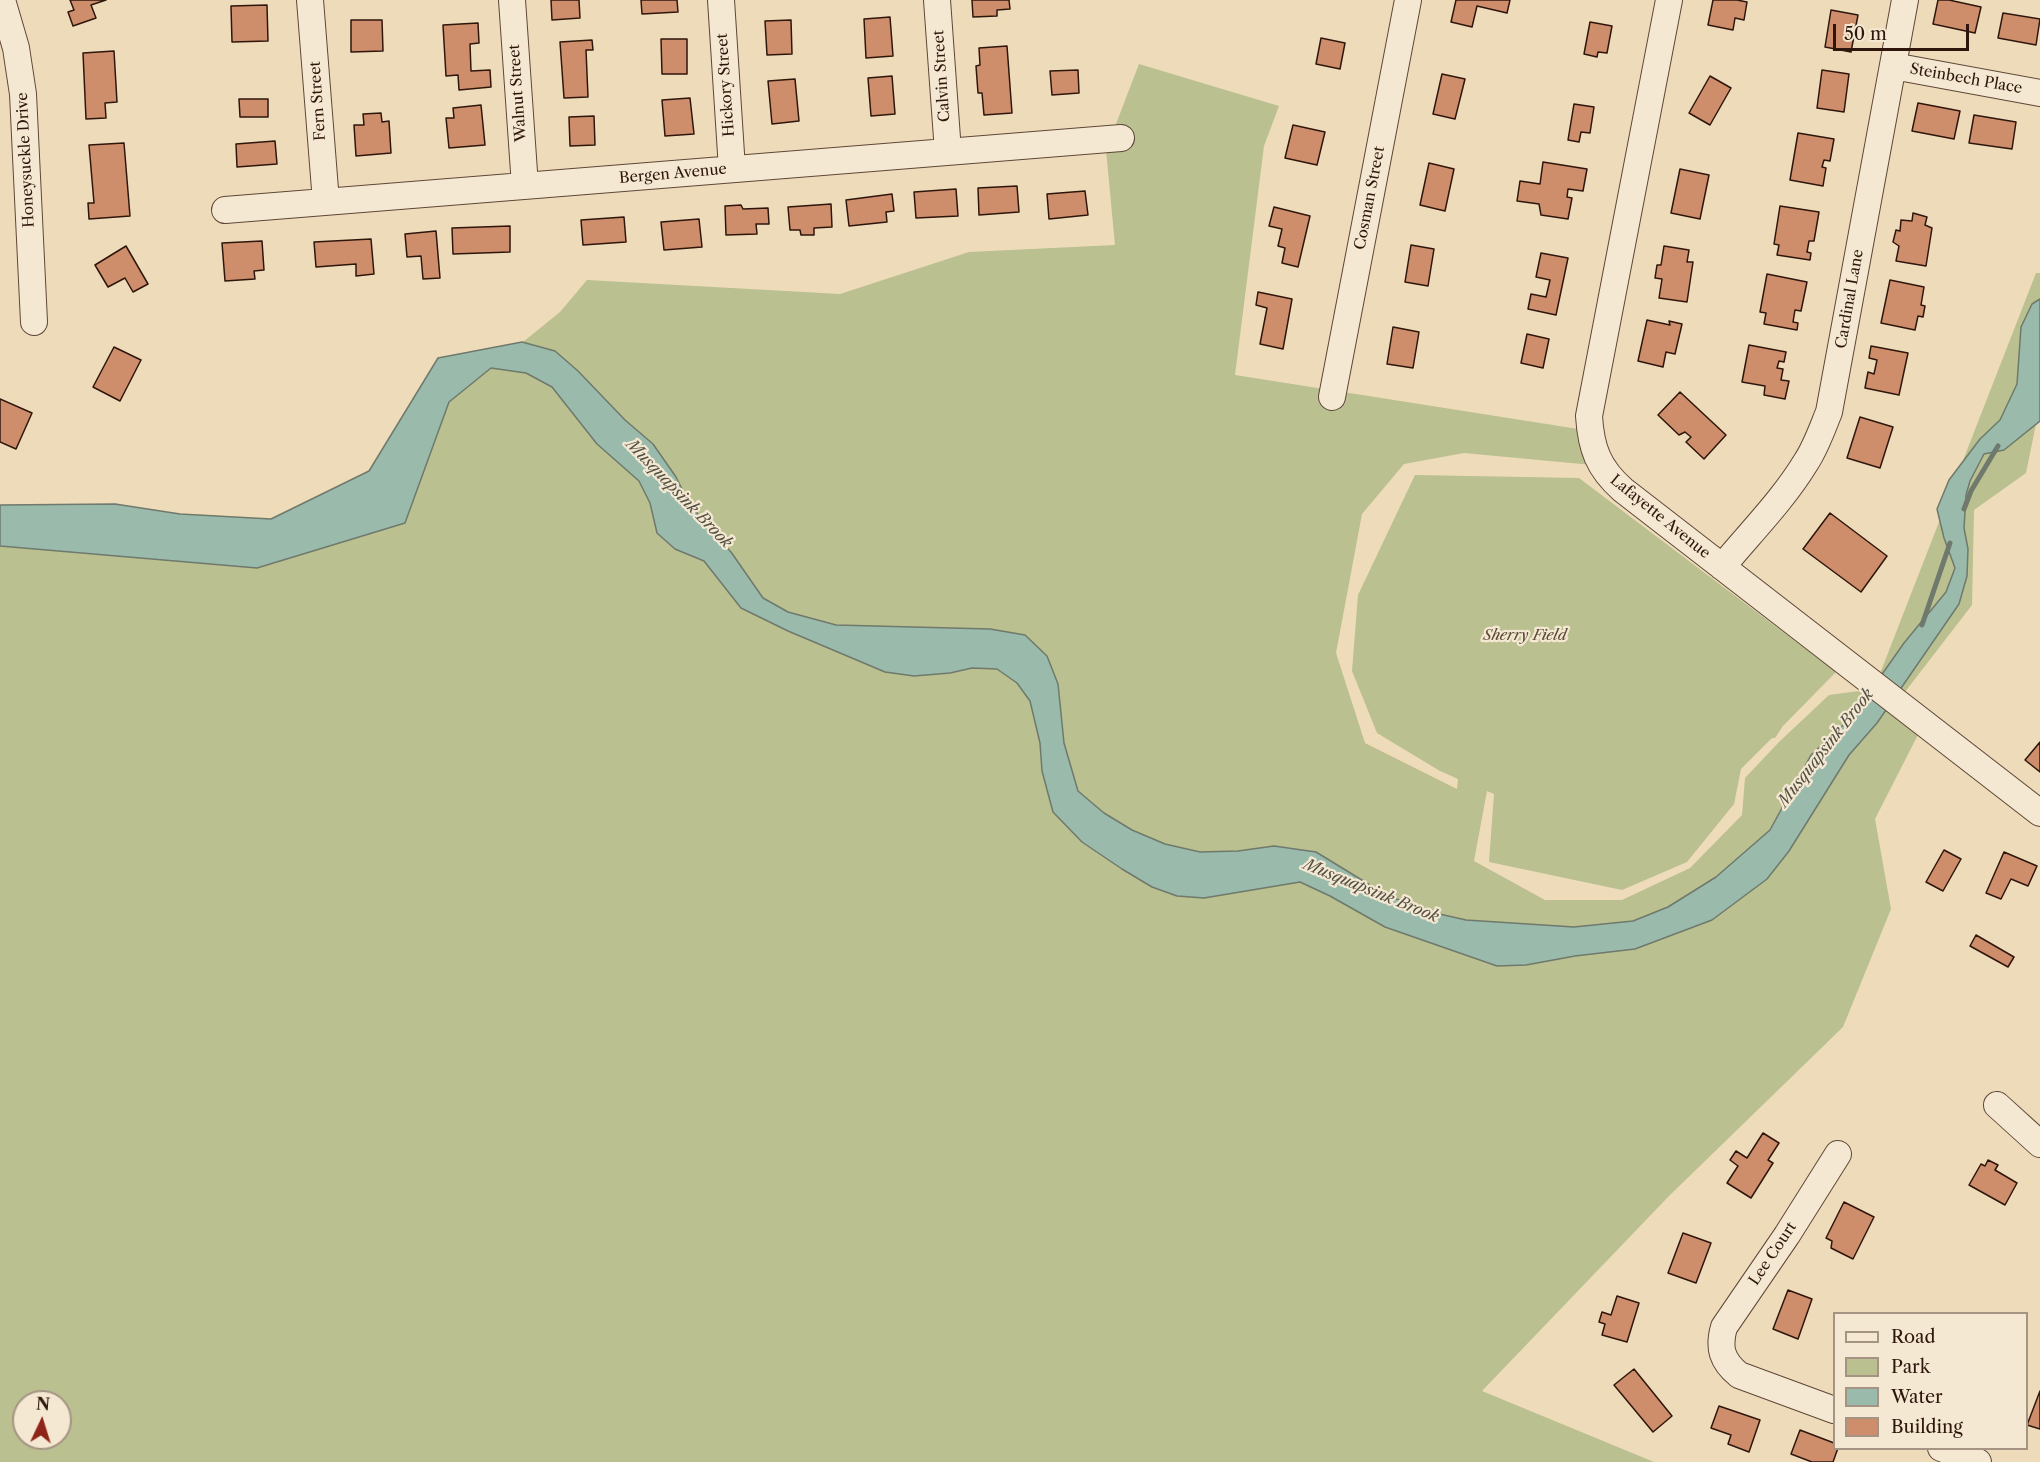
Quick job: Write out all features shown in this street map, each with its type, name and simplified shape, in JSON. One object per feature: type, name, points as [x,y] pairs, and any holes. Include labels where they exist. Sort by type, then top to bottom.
[{"type":"street","name":"Honeysuckle Drive","points":[[2,0],[16,48],[23,94],[34,322]]},
{"type":"street","name":"Fern Street","points":[[310,0],[326,202]]},
{"type":"street","name":"Walnut Street","points":[[512,0],[525,186]]},
{"type":"street","name":"Hickory Street","points":[[721,0],[732,170]]},
{"type":"street","name":"Calvin Street","points":[[937,0],[948,152]]},
{"type":"street","name":"Cosman Street","points":[[1332,397],[1408,0]]},
{"type":"street","name":"Lafayette Avenue","points":[[1669,0],[1589,416],[1590,439],[1602,468],[1615,483],[2040,813]]},
{"type":"street","name":"Cardinal Lane","points":[[1722,567],[1791,484],[1818,441],[1829,412],[1905,0]]},
{"type":"street","name":"Steinbech Place","points":[[1893,66],[2040,93]]},
{"type":"street","name":"Bergen Avenue","points":[[225,210],[1121,138]]},
{"type":"street","points":[[1997,1106],[2040,1144]]},
{"type":"street","name":"Lee Court","points":[[1833,1410],[1739,1375],[1729,1367],[1723,1357],[1720,1339],[1724,1327],[1838,1154]]},
{"type":"street","points":[[1944,1450],[1978,1462]]},
{"type":"green space","name":"Sherry Field","points":[[1139,64],[1279,106],[1264,146],[1235,375],[1591,431],[1603,466],[1464,453],[1404,464],[1362,514],[1336,653],[1365,743],[1457,789],[1458,779],[1440,771],[1377,733],[1352,671],[1358,595],[1415,475],[1579,478],[1836,672],[1783,726],[1775,738],[1772,738],[1741,769],[1734,804],[1687,862],[1622,890],[1489,862],[1494,794],[1487,791],[1474,861],[1545,900],[1622,900],[1690,868],[1742,815],[1745,778],[1779,742],[1829,695],[1874,689],[2036,273],[2040,273],[2040,404],[2026,473],[1974,510],[1972,605],[1898,701],[1923,725],[1875,819],[1891,909],[1843,1027],[1668,1197],[1482,1391],[1654,1462],[0,1462],[0,546],[257,568],[405,523],[449,402],[560,312],[587,280],[840,294],[969,252],[1115,245],[1106,150]]},
{"type":"water","points":[[2040,299],[2040,421],[2004,450],[1984,454],[1970,481],[1966,495],[1964,528],[1968,549],[1967,576],[1959,604],[1877,723],[1849,755],[1789,851],[1767,879],[1712,920],[1635,949],[1526,965],[1497,966],[1385,927],[1300,882],[1204,898],[1177,896],[1152,887],[1082,842],[1053,812],[1042,771],[1040,743],[1030,701],[1017,683],[997,669],[972,668],[950,673],[914,676],[885,672],[788,631],[741,608],[704,561],[675,549],[657,533],[650,503],[639,481],[597,444],[552,387],[526,373],[491,368],[449,402],[405,523],[257,568],[0,546],[0,505],[115,504],[180,514],[271,519],[369,471],[438,358],[522,342],[555,351],[578,371],[625,420],[653,444],[676,477],[688,501],[731,552],[763,598],[788,612],[836,625],[990,629],[1025,635],[1047,656],[1058,684],[1064,743],[1078,791],[1104,813],[1132,830],[1165,844],[1200,852],[1238,851],[1274,846],[1316,852],[1388,896],[1435,913],[1466,920],[1574,927],[1633,921],[1668,907],[1716,877],[1770,830],[1811,755],[1852,717],[1904,643],[1946,592],[1955,568],[1937,509],[1949,480],[1980,439],[2000,420],[2017,384],[2021,327],[2032,304]]},
{"type":"building","points":[[70,0],[106,0],[91,5],[96,18],[73,26],[68,12],[74,10]]},
{"type":"building","points":[[551,0],[579,0],[580,18],[552,20]]},
{"type":"building","points":[[641,0],[677,0],[678,12],[642,14]]},
{"type":"building","points":[[972,0],[1009,0],[1010,9],[997,10],[997,16],[973,17]]},
{"type":"building","points":[[1456,0],[1510,0],[1507,13],[1477,6],[1472,27],[1451,22]]},
{"type":"building","points":[[1713,0],[1747,2],[1744,20],[1735,18],[1733,30],[1708,25]]},
{"type":"building","points":[[1938,0],[1981,7],[1975,33],[1933,24]]},
{"type":"building","points":[[267,5],[268,41],[232,42],[231,6]]},
{"type":"building","points":[[1831,10],[1858,15],[1851,52],[1825,47]]},
{"type":"building","points":[[2003,13],[2040,19],[2036,45],[1998,38]]},
{"type":"building","points":[[890,17],[893,56],[866,58],[864,19]]},
{"type":"building","points":[[351,20],[382,20],[383,51],[351,52]]},
{"type":"building","points":[[791,20],[792,54],[767,55],[765,21]]},
{"type":"building","points":[[1590,22],[1612,26],[1607,53],[1598,52],[1597,57],[1584,54]]},
{"type":"building","points":[[478,23],[479,43],[470,44],[471,71],[490,70],[491,87],[459,90],[458,75],[446,76],[443,25]]},
{"type":"building","points":[[1321,38],[1345,43],[1340,69],[1316,64]]},
{"type":"building","points":[[661,39],[687,39],[687,74],[662,74]]},
{"type":"building","points":[[592,40],[593,50],[586,50],[588,97],[564,98],[560,42]]},
{"type":"building","points":[[1007,46],[1012,113],[984,115],[982,93],[978,93],[976,66],[980,65],[979,48]]},
{"type":"building","points":[[114,51],[117,102],[105,103],[106,118],[86,119],[83,53]]},
{"type":"building","points":[[1078,70],[1079,93],[1052,95],[1050,71]]},
{"type":"building","points":[[1822,70],[1849,74],[1844,112],[1817,108]]},
{"type":"building","points":[[1442,74],[1465,79],[1455,119],[1433,114]]},
{"type":"building","points":[[892,76],[895,114],[871,116],[868,78]]},
{"type":"building","points":[[1710,76],[1731,88],[1710,125],[1689,113]]},
{"type":"building","points":[[795,79],[799,121],[772,124],[768,81]]},
{"type":"building","points":[[690,98],[694,134],[665,136],[662,100]]},
{"type":"building","points":[[239,99],[268,99],[268,117],[240,117]]},
{"type":"building","points":[[1918,103],[1960,111],[1954,139],[1912,131]]},
{"type":"building","points":[[1574,104],[1594,107],[1590,133],[1581,132],[1579,142],[1568,140]]},
{"type":"building","points":[[481,105],[485,145],[449,148],[446,118],[454,118],[453,108]]},
{"type":"building","points":[[381,113],[382,122],[389,121],[391,153],[356,156],[354,125],[364,125],[363,114]]},
{"type":"building","points":[[1974,115],[2016,122],[2012,149],[1969,143]]},
{"type":"building","points":[[594,116],[595,145],[570,146],[569,117]]},
{"type":"building","points":[[1293,125],[1325,132],[1317,165],[1285,158]]},
{"type":"building","points":[[1798,133],[1834,139],[1830,161],[1824,160],[1822,167],[1826,168],[1823,186],[1790,180]]},
{"type":"building","points":[[275,141],[277,164],[237,167],[236,144]]},
{"type":"building","points":[[124,143],[130,216],[89,219],[88,203],[94,203],[89,145]]},
{"type":"building","points":[[1543,162],[1587,169],[1583,191],[1568,189],[1567,197],[1572,198],[1568,219],[1541,215],[1539,204],[1517,201],[1520,181],[1540,184]]},
{"type":"building","points":[[1429,163],[1454,169],[1445,211],[1420,205]]},
{"type":"building","points":[[1680,169],[1709,175],[1700,219],[1671,213]]},
{"type":"building","points":[[1017,186],[1019,212],[979,215],[978,188]]},
{"type":"building","points":[[956,189],[958,216],[916,218],[914,192]]},
{"type":"building","points":[[1085,191],[1088,215],[1049,219],[1047,194]]},
{"type":"building","points":[[892,194],[894,211],[886,212],[887,222],[849,226],[846,200]]},
{"type":"building","points":[[831,204],[832,227],[814,228],[814,235],[801,235],[800,230],[790,230],[788,207]]},
{"type":"building","points":[[741,205],[743,209],[768,208],[769,224],[756,224],[757,234],[726,235],[725,206]]},
{"type":"building","points":[[1780,206],[1819,212],[1814,241],[1809,241],[1807,252],[1811,253],[1810,260],[1777,255],[1779,245],[1774,244]]},
{"type":"building","points":[[1274,207],[1310,216],[1298,267],[1282,263],[1285,248],[1278,246],[1282,229],[1269,226]]},
{"type":"building","points":[[1913,213],[1927,217],[1925,225],[1932,228],[1926,266],[1896,261],[1899,246],[1893,242],[1896,230],[1900,231],[1901,220],[1912,221]]},
{"type":"building","points":[[624,217],[626,242],[583,245],[581,220]]},
{"type":"building","points":[[699,219],[702,247],[664,250],[661,222]]},
{"type":"building","points":[[510,226],[510,252],[453,254],[452,228]]},
{"type":"building","points":[[436,231],[440,278],[423,279],[421,256],[407,257],[405,234]]},
{"type":"building","points":[[371,239],[374,274],[356,276],[356,264],[316,267],[314,242]]},
{"type":"building","points":[[262,241],[264,270],[254,271],[255,279],[225,281],[222,243]]},
{"type":"building","points":[[1411,245],[1434,249],[1428,286],[1405,282]]},
{"type":"building","points":[[126,246],[148,284],[133,292],[125,278],[108,287],[95,265]]},
{"type":"building","points":[[1664,246],[1689,250],[1687,262],[1693,262],[1687,302],[1659,298],[1662,279],[1655,278],[1657,265],[1661,265]]},
{"type":"building","points":[[1541,253],[1568,258],[1556,315],[1528,309],[1531,294],[1546,297],[1550,280],[1536,277]]},
{"type":"building","points":[[1767,274],[1807,282],[1801,311],[1795,310],[1793,322],[1798,323],[1797,330],[1764,324],[1766,313],[1760,312]]},
{"type":"building","points":[[1890,280],[1924,287],[1921,305],[1925,306],[1923,317],[1918,316],[1915,330],[1881,323]]},
{"type":"building","points":[[1258,292],[1292,299],[1283,349],[1260,344],[1267,308],[1256,305]]},
{"type":"building","points":[[1647,320],[1670,325],[1669,321],[1682,324],[1675,354],[1666,352],[1663,367],[1638,361]]},
{"type":"building","points":[[1393,327],[1419,332],[1413,368],[1387,364]]},
{"type":"building","points":[[1527,334],[1549,339],[1543,368],[1521,363]]},
{"type":"building","points":[[1749,345],[1786,352],[1784,362],[1779,361],[1777,368],[1783,369],[1781,380],[1789,381],[1785,399],[1764,395],[1765,386],[1742,382]]},
{"type":"building","points":[[1871,346],[1908,353],[1899,395],[1865,388],[1868,372],[1874,374],[1877,360],[1869,358]]},
{"type":"building","points":[[114,347],[141,360],[120,401],[93,387]]},
{"type":"building","points":[[1680,392],[1726,435],[1704,459],[1686,442],[1691,437],[1685,432],[1679,435],[1658,415]]},
{"type":"building","points":[[0,399],[32,413],[16,449],[0,442]]},
{"type":"building","points":[[1860,417],[1893,427],[1880,468],[1847,458]]},
{"type":"building","points":[[1830,513],[1887,556],[1861,592],[1803,549]]},
{"type":"building","points":[[2040,742],[2040,772],[2025,760]]},
{"type":"building","points":[[1944,850],[1961,859],[1943,891],[1926,882]]},
{"type":"building","points":[[2004,852],[2037,866],[2028,886],[2011,879],[2001,899],[1986,893]]},
{"type":"building","points":[[1976,935],[2014,957],[2008,967],[1970,946]]},
{"type":"building","points":[[1763,1133],[1779,1143],[1768,1160],[1773,1163],[1751,1198],[1727,1183],[1738,1166],[1730,1160],[1736,1151],[1747,1158]]},
{"type":"building","points":[[1988,1160],[1998,1165],[1995,1170],[2017,1183],[2005,1205],[1969,1185],[1981,1164],[1985,1166]]},
{"type":"building","points":[[1844,1202],[1874,1217],[1853,1259],[1831,1248],[1832,1241],[1826,1238]]},
{"type":"building","points":[[1683,1233],[1711,1243],[1696,1283],[1668,1273]]},
{"type":"building","points":[[1788,1290],[1812,1299],[1798,1339],[1773,1329]]},
{"type":"building","points":[[1617,1296],[1639,1303],[1627,1342],[1602,1335],[1605,1324],[1599,1322],[1602,1312],[1611,1315]]},
{"type":"building","points":[[1634,1369],[1672,1416],[1653,1432],[1614,1385]]},
{"type":"building","points":[[2040,1391],[2040,1429],[2028,1425]]},
{"type":"building","points":[[1719,1406],[1760,1420],[1749,1452],[1728,1444],[1731,1435],[1711,1428]]},
{"type":"building","points":[[1800,1430],[1833,1443],[1833,1450],[1837,1450],[1833,1462],[1812,1462],[1791,1454]]},
{"type":"waterway","name":"Musquapsink Brook","points":[[1964,509],[1971,491],[1998,446]]},
{"type":"waterway","name":"Musquapsink Brook","points":[[1922,625],[1950,543]]}]
